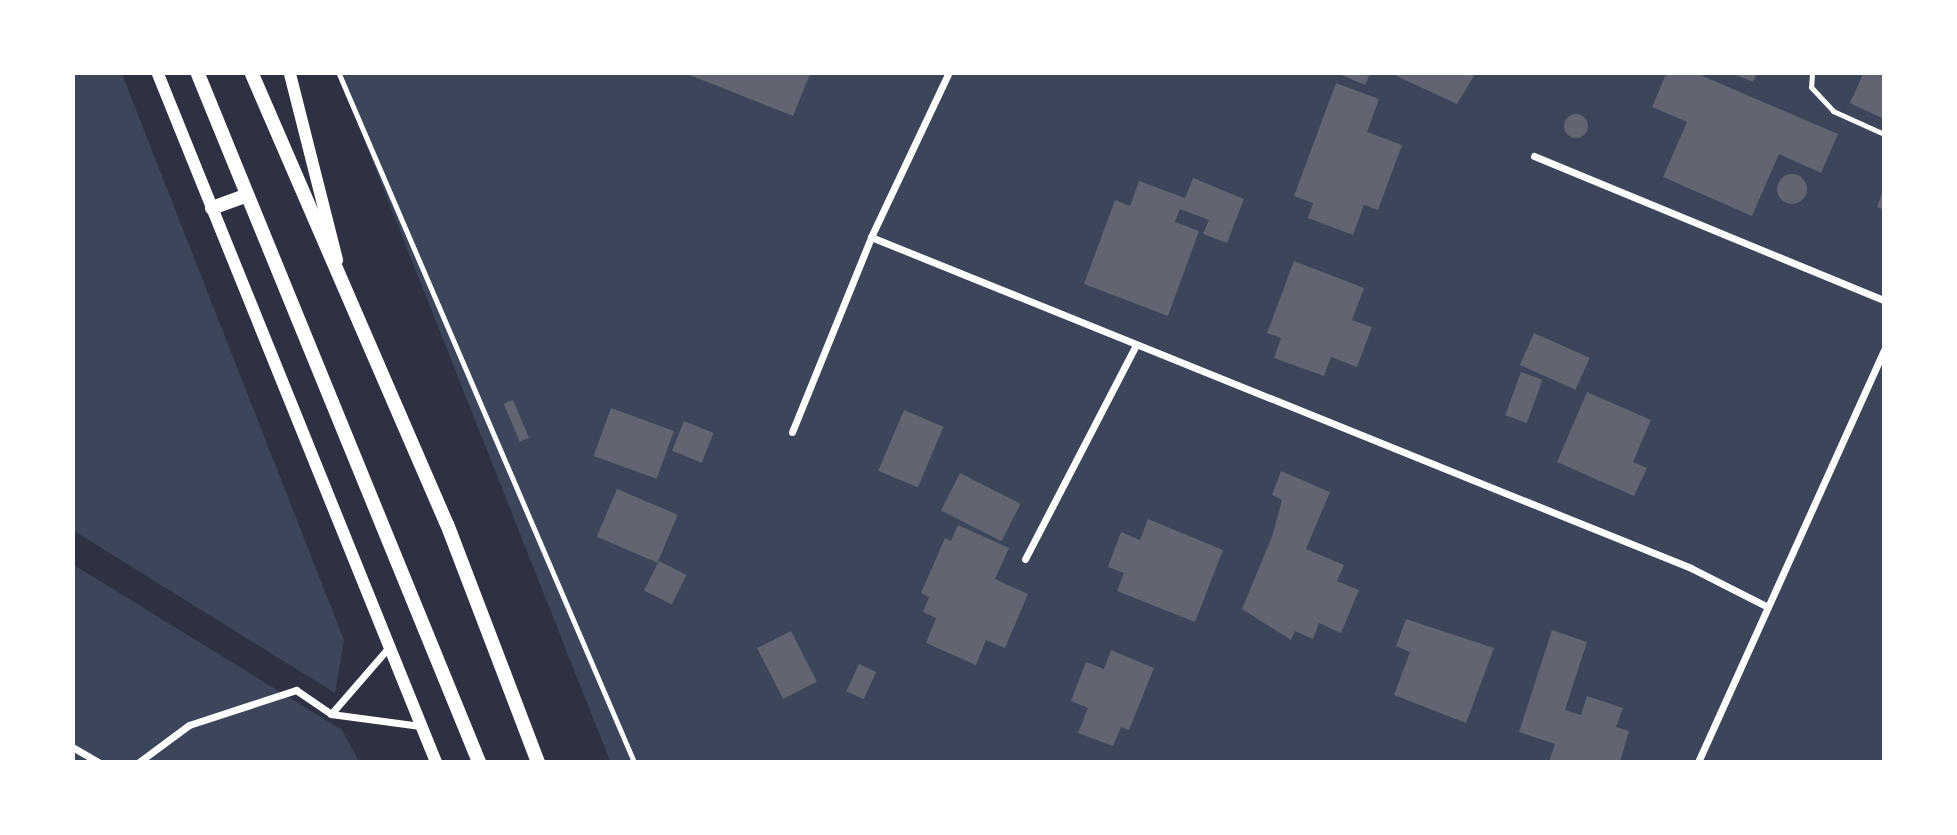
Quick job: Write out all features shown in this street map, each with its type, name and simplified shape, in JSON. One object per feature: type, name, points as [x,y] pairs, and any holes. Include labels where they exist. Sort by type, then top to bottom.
[{"type":"main road","points":[[198,74],[479,761]]},
{"type":"main road","points":[[252,74],[447,524],[538,761]]},
{"type":"main road","points":[[212,208],[247,195]]},
{"type":"street","points":[[158,74],[436,761]]},
{"type":"street","points":[[290,74],[342,285]]},
{"type":"street","points":[[792,432],[871,237],[948,74]]},
{"type":"street","points":[[1534,156],[1884,300]]},
{"type":"street","points":[[871,237],[1690,568],[1768,607]]},
{"type":"street","points":[[1025,559],[1136,345]]},
{"type":"street","points":[[1698,761],[1884,350]]},
{"type":"street","points":[[331,714],[390,646]]},
{"type":"street","points":[[139,761],[189,726],[296,691],[331,714],[420,726]]},
{"type":"street","points":[[74,748],[98,761]]},
{"type":"lane","points":[[339,74],[634,761]]},
{"type":"lane","points":[[1812,74],[1811,86],[1833,111],[1884,134]]},
{"type":"shaded area","points":[[74,74],[122,74],[344,640],[335,693],[74,531]]},
{"type":"shaded area","points":[[338,74],[1883,74],[1883,761],[610,761]]},
{"type":"shaded area","points":[[74,565],[342,730],[359,761],[74,761]]},
{"type":"building","points":[[687,74],[810,74],[793,116]]},
{"type":"building","points":[[1339,74],[1370,74],[1365,85]]},
{"type":"building","points":[[1392,74],[1475,74],[1457,104]]},
{"type":"building","points":[[1666,74],[1698,74],[1838,134],[1821,173],[1779,154],[1752,216],[1663,177],[1687,122],[1652,107]]},
{"type":"building","points":[[1733,74],[1757,74],[1753,82]]},
{"type":"building","points":[[1863,74],[1884,74],[1884,119],[1850,103]]},
{"type":"building","points":[[1336,83],[1379,99],[1367,132],[1402,145],[1378,210],[1364,205],[1353,235],[1308,218],[1313,203],[1294,196]]},
{"type":"building","points":[[1576,114],[1584,118],[1588,126],[1584,134],[1576,138],[1568,134],[1564,126],[1568,118]]},
{"type":"building","points":[[1792,174],[1803,178],[1807,189],[1803,200],[1792,204],[1781,200],[1777,189],[1781,178]]},
{"type":"building","points":[[1193,178],[1244,199],[1227,243],[1203,234],[1209,220],[1180,209],[1175,222],[1199,231],[1168,316],[1084,284],[1115,200],[1130,206],[1139,181],[1185,198]]},
{"type":"building","points":[[1884,191],[1884,210],[1877,207]]},
{"type":"building","points":[[1294,261],[1364,288],[1352,320],[1372,327],[1357,367],[1331,357],[1324,376],[1274,358],[1281,338],[1267,333]]},
{"type":"building","points":[[1534,333],[1590,358],[1575,390],[1520,365]]},
{"type":"building","points":[[1521,372],[1543,380],[1527,423],[1505,415]]},
{"type":"building","points":[[1587,392],[1651,420],[1633,462],[1647,468],[1634,496],[1557,462]]},
{"type":"building","points":[[513,400],[529,438],[520,442],[504,404]]},
{"type":"building","points":[[611,408],[674,431],[657,479],[594,456]]},
{"type":"building","points":[[904,410],[944,427],[918,488],[878,471]]},
{"type":"building","points":[[684,421],[714,433],[702,463],[672,451]]},
{"type":"building","points":[[1281,471],[1330,492],[1306,549],[1344,565],[1337,581],[1359,590],[1341,633],[1319,623],[1313,639],[1295,631],[1291,640],[1242,609],[1273,534],[1282,500],[1272,495]]},
{"type":"building","points":[[960,473],[1021,504],[1002,541],[941,510]]},
{"type":"building","points":[[617,489],[678,515],[657,563],[597,537]]},
{"type":"building","points":[[1148,519],[1223,550],[1195,622],[1117,591],[1124,573],[1108,567],[1121,532],[1140,540]]},
{"type":"building","points":[[958,525],[1009,548],[995,579],[1028,594],[1005,648],[986,640],[976,665],[926,643],[936,618],[923,612],[929,597],[921,593],[945,538],[951,541]]},
{"type":"building","points":[[659,561],[687,575],[672,604],[644,590]]},
{"type":"building","points":[[1406,619],[1494,648],[1466,723],[1394,695],[1410,652],[1396,646]]},
{"type":"building","points":[[1552,630],[1587,642],[1565,710],[1581,715],[1587,696],[1623,708],[1616,727],[1629,731],[1620,762],[1549,762],[1555,744],[1519,732]]},
{"type":"building","points":[[791,631],[817,682],[783,699],[757,648]]},
{"type":"building","points":[[1111,650],[1154,668],[1129,730],[1121,727],[1113,746],[1078,733],[1088,708],[1071,701],[1086,662],[1104,669]]},
{"type":"building","points":[[859,664],[876,672],[864,699],[846,691]]}]
